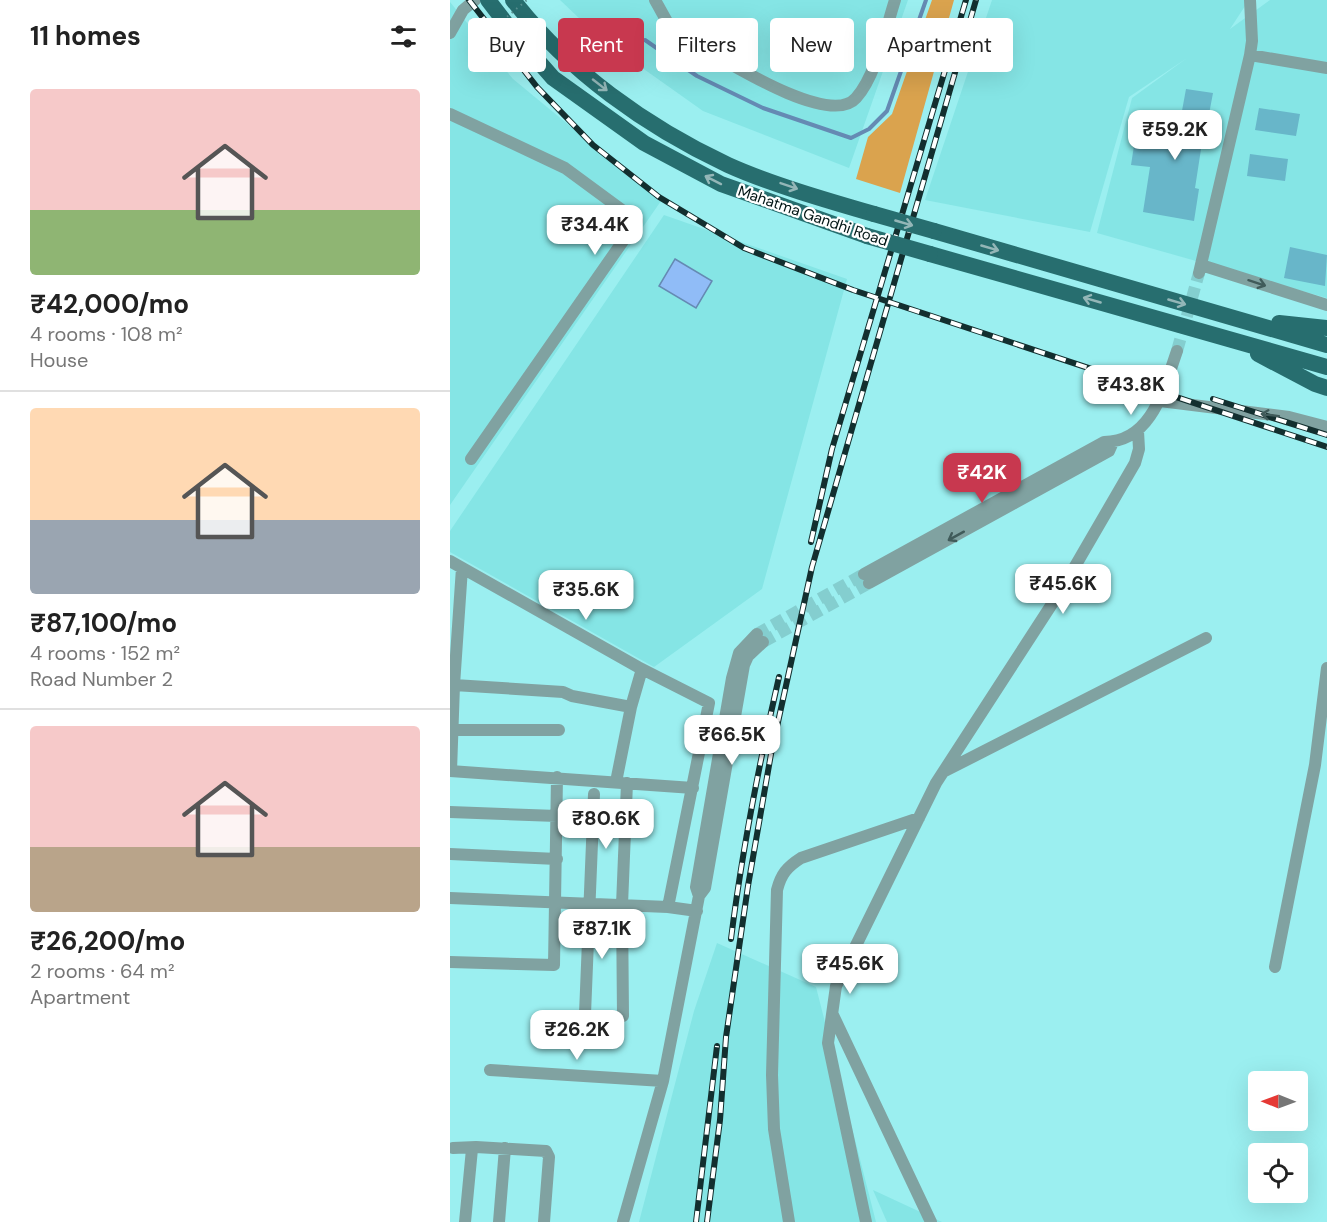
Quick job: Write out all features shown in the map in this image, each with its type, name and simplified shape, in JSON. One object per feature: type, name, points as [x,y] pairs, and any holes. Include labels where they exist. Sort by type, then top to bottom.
[{"type":"main road","name":"Mahatma Gandhi Road","points":[[488,0],[553,78],[645,143],[721,184],[867,236],[1229,339]]},
{"type":"main road","name":"Mahatma Gandhi Road","points":[[513,0],[571,62],[657,127],[729,165],[874,214],[1233,318]]},
{"type":"main road","points":[[1233,318],[1327,328]]},
{"type":"main road","points":[[1233,318],[1327,345]]},
{"type":"main road","points":[[1229,339],[1324,366]]},
{"type":"main road","points":[[1229,339],[1327,388]]},
{"type":"street","points":[[450,33],[463,10],[476,0]]},
{"type":"street","points":[[655,0],[670,27],[682,36],[791,95],[834,106],[855,100],[866,83],[895,0]]},
{"type":"street","points":[[1250,0],[1252,41],[1250,55],[1200,269],[1327,305]]},
{"type":"street","points":[[1250,55],[1327,68]]},
{"type":"street","points":[[450,114],[565,168],[637,221],[471,459]]},
{"type":"street","points":[[867,578],[1109,451],[1113,442],[1137,431],[1146,424],[1160,401],[1178,351]]},
{"type":"street","points":[[1160,401],[1289,417],[1327,427]]},
{"type":"street","points":[[866,1222],[828,1043],[836,986],[943,773],[1063,587],[1135,463],[1139,449],[1137,431]]},
{"type":"street","points":[[450,561],[642,669],[709,703],[668,907]]},
{"type":"street","points":[[462,568],[454,617],[450,771],[693,788]]},
{"type":"street","points":[[623,1222],[663,1081],[699,896],[705,888],[744,665],[760,638]]},
{"type":"street","points":[[943,773],[1078,701],[1170,659],[1206,638]]},
{"type":"street","points":[[1275,967],[1315,765],[1327,668]]},
{"type":"street","points":[[622,1016],[621,782],[631,707],[642,669]]},
{"type":"street","points":[[452,685],[563,692],[572,696],[631,707]]},
{"type":"street","points":[[451,730],[559,730]]},
{"type":"street","points":[[450,962],[554,965],[557,777]]},
{"type":"street","points":[[585,1014],[594,794]]},
{"type":"street","points":[[450,812],[557,816]]},
{"type":"street","points":[[789,1222],[774,1129],[772,1075],[777,890],[781,876],[788,866],[801,858],[919,818]]},
{"type":"street","points":[[450,854],[557,859]]},
{"type":"street","points":[[450,898],[668,907],[697,911]]},
{"type":"street","points":[[832,1014],[931,1222]]},
{"type":"street","points":[[490,1070],[663,1081]]},
{"type":"street","points":[[453,1148],[505,1148],[543,1150],[548,1153],[544,1222]]},
{"type":"street","points":[[499,1222],[505,1148]]},
{"type":"street","points":[[465,1222],[472,1149]]},
{"type":"path","points":[[463,10],[484,36],[527,0]]},
{"type":"shaded area","points":[[560,0],[908,0],[902,18],[866,18],[866,72],[883,72],[849,168],[703,111],[644,69],[644,18],[579,18]]},
{"type":"shaded area","points":[[932,0],[954,0],[949,18],[926,18]]},
{"type":"shaded area","points":[[992,0],[1249,0],[1230,29],[1270,0],[1327,0],[1327,298],[1097,233],[1132,98],[1187,58],[1129,97],[1090,232],[925,200],[968,72],[1013,72],[1013,18],[986,18]]},
{"type":"shaded area","points":[[450,2],[468,24],[468,72],[507,72],[661,201],[450,505]]},
{"type":"shaded area","points":[[907,72],[934,72],[900,193],[856,179],[868,137],[892,114]]},
{"type":"shaded area","points":[[664,215],[847,279],[762,589],[654,667],[450,552],[450,531]]},
{"type":"shaded area","points":[[675,259],[712,281],[696,308],[659,286]]},
{"type":"shaded area","points":[[717,943],[816,987],[876,1222],[639,1222],[694,1011]]},
{"type":"shaded area","points":[[873,1190],[942,1222],[887,1222]]},
{"type":"building","points":[[1186,89],[1213,93],[1206,130],[1204,130],[1195,188],[1199,189],[1194,221],[1143,212],[1150,167],[1131,165],[1136,133],[1177,138]]},
{"type":"building","points":[[1259,108],[1300,114],[1296,136],[1255,130]]},
{"type":"building","points":[[1250,154],[1288,159],[1285,181],[1247,176]]},
{"type":"building","points":[[1290,247],[1327,255],[1325,286],[1284,278]]},
{"type":"waterway","points":[[645,40],[697,76],[763,108],[851,138],[869,129],[887,111],[926,0]]},
{"type":"tunnel","points":[[1177,351],[1199,273]]},
{"type":"tunnel","points":[[757,634],[864,574]]},
{"type":"tunnel","points":[[763,642],[869,583]]},
{"type":"railway","points":[[469,0],[537,87],[593,145],[659,197],[744,248],[853,290],[1327,447]]},
{"type":"railway","points":[[811,542],[832,449],[966,0]]},
{"type":"railway","points":[[707,1222],[720,1120],[726,1037],[748,886],[771,754],[812,567],[976,0]]},
{"type":"railway","points":[[1213,399],[1327,435]]},
{"type":"railway","points":[[731,939],[740,873],[779,677]]},
{"type":"railway","points":[[696,1222],[717,1046]]}]
